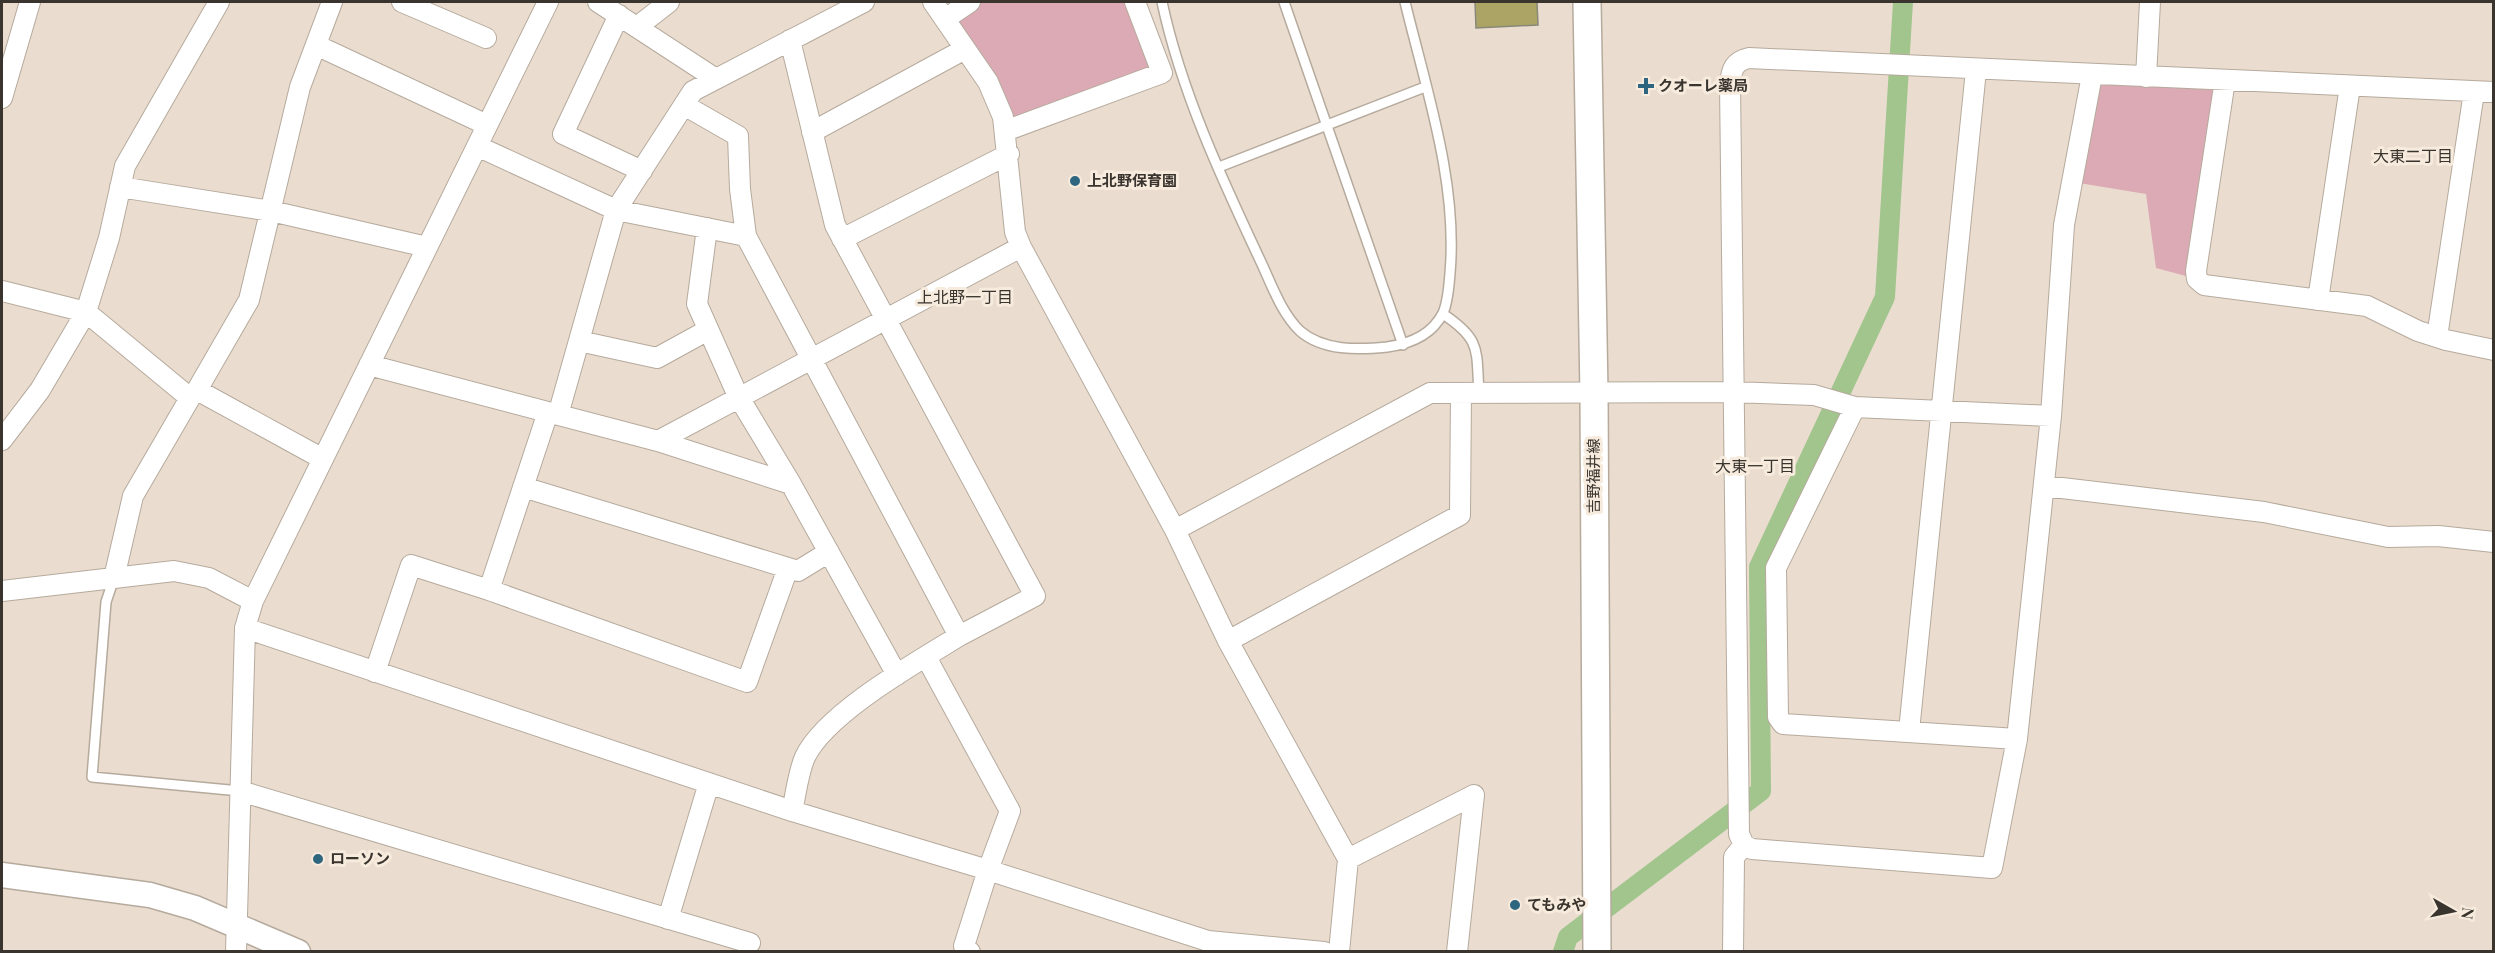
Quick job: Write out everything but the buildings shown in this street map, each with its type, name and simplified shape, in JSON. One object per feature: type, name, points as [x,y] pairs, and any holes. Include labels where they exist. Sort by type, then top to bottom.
[{"type":"main road","name":"吉野福井線","points":[[1587,2],[1594,393],[1597,951]]},
{"type":"street","points":[[2,98],[30,2]]},
{"type":"street","points":[[2,440],[40,390],[86,312],[109,238],[125,166],[219,2]]},
{"type":"street","points":[[114,578],[133,496],[249,300],[300,87],[332,2]]},
{"type":"street","points":[[402,2],[425,6],[486,38]]},
{"type":"street","points":[[236,951],[245,628],[253,601],[548,2]]},
{"type":"street","points":[[598,2],[716,79]]},
{"type":"street","points":[[637,27],[669,2]]},
{"type":"street","points":[[489,590],[523,487],[553,414],[579,341],[616,210],[693,91],[864,2]]},
{"type":"street","points":[[933,2],[988,81],[1003,117],[1009,154],[1015,232],[1021,247],[1175,530],[1228,640],[1348,859],[1339,951]]},
{"type":"street","points":[[945,20],[970,2]]},
{"type":"street","points":[[1005,131],[1162,73],[1136,2]]},
{"type":"street","points":[[2146,77],[2150,2]]},
{"type":"street","points":[[619,15],[563,134],[642,171]]},
{"type":"street","points":[[790,40],[835,225],[1035,596],[959,636],[897,675],[831,722],[806,757],[792,811]]},
{"type":"street","points":[[316,45],[487,125]]},
{"type":"street","points":[[812,132],[965,49]]},
{"type":"street","points":[[2092,75],[2064,225],[2051,416],[2017,739],[1992,868],[1752,849],[1743,844],[1739,834],[1730,85],[1734,67],[1739,60],[1749,58],[2493,92]]},
{"type":"street","points":[[1909,731],[1976,70]]},
{"type":"street","points":[[2225,80],[2196,270],[2197,279],[2204,285],[2367,306],[2418,331],[2493,350]]},
{"type":"street","points":[[2318,300],[2350,86]]},
{"type":"street","points":[[2437,337],[2474,92]]},
{"type":"street","points":[[684,105],[738,136],[740,189],[746,236],[959,636]]},
{"type":"street","points":[[477,146],[616,210],[746,236]]},
{"type":"street","points":[[842,239],[1009,154]]},
{"type":"street","points":[[120,187],[271,211],[427,247]]},
{"type":"street","points":[[707,228],[697,304],[708,330],[738,396],[791,484],[897,675]]},
{"type":"street","points":[[658,441],[738,396],[1021,247]]},
{"type":"street","points":[[2,291],[86,312],[194,394],[323,459]]},
{"type":"street","points":[[579,341],[657,358],[708,330]]},
{"type":"street","points":[[369,365],[658,441],[791,484]]},
{"type":"street","points":[[1175,530],[1430,393],[1733,392],[1814,395],[1855,407],[2051,416]]},
{"type":"street","points":[[1228,640],[1460,515],[1470,393]]},
{"type":"street","points":[[1855,407],[1776,568],[1778,717],[1783,724],[2017,739]]},
{"type":"street","points":[[2044,486],[2264,512],[2388,537],[2438,536],[2493,542]]},
{"type":"street","points":[[523,487],[798,571],[829,552]]},
{"type":"street","points":[[375,672],[411,565],[489,590],[747,682],[788,568]]},
{"type":"street","points":[[2,591],[174,571],[209,578],[253,601]]},
{"type":"street","points":[[245,628],[792,811],[988,870],[1208,946],[1324,951]]},
{"type":"street","points":[[926,657],[1010,811],[964,946],[970,951]]},
{"type":"street","points":[[668,919],[709,783]]},
{"type":"street","points":[[240,791],[750,944]]},
{"type":"street","points":[[1348,859],[1474,795],[1457,951]]},
{"type":"street","points":[[1733,951],[1734,857],[1743,844]]},
{"type":"street","points":[[2,875],[150,895],[195,908],[298,951]]},
{"type":"lane","points":[[1161,2],[1185,86],[1283,307],[1300,331],[1329,346],[1358,350],[1403,345],[1425,334],[1443,314],[1449,287],[1452,248],[1447,181],[1405,2]]},
{"type":"lane","points":[[1284,2],[1403,345]]},
{"type":"lane","points":[[1219,167],[1425,87]]},
{"type":"lane","points":[[1443,314],[1463,327],[1476,344],[1470,393]]},
{"type":"lane","points":[[114,578],[106,602],[92,777],[240,791]]},
{"type":"shaded area","points":[[970,2],[1131,2],[1154,76],[1005,131],[945,19]]},
{"type":"shaded area","points":[[2092,75],[2225,80],[2197,279],[2156,268],[2146,194],[2079,183]]},
{"type":"waterway","points":[[1563,952],[1568,937],[1761,791],[1759,567],[1885,297],[1903,2]]},
{"type":"place","name":"クオーレ薬局","points":[[1646,86]]},
{"type":"place","name":"上北野保育園","points":[[1075,181]]},
{"type":"place","name":"ローソン","points":[[318,859]]},
{"type":"place","name":"てもみや","points":[[1515,905]]},
{"type":"district","name":"大東二丁目","points":[[2413,156]]},
{"type":"district","name":"上北野一丁目","points":[[965,297]]},
{"type":"district","name":"大東一丁目","points":[[1755,466]]}]
